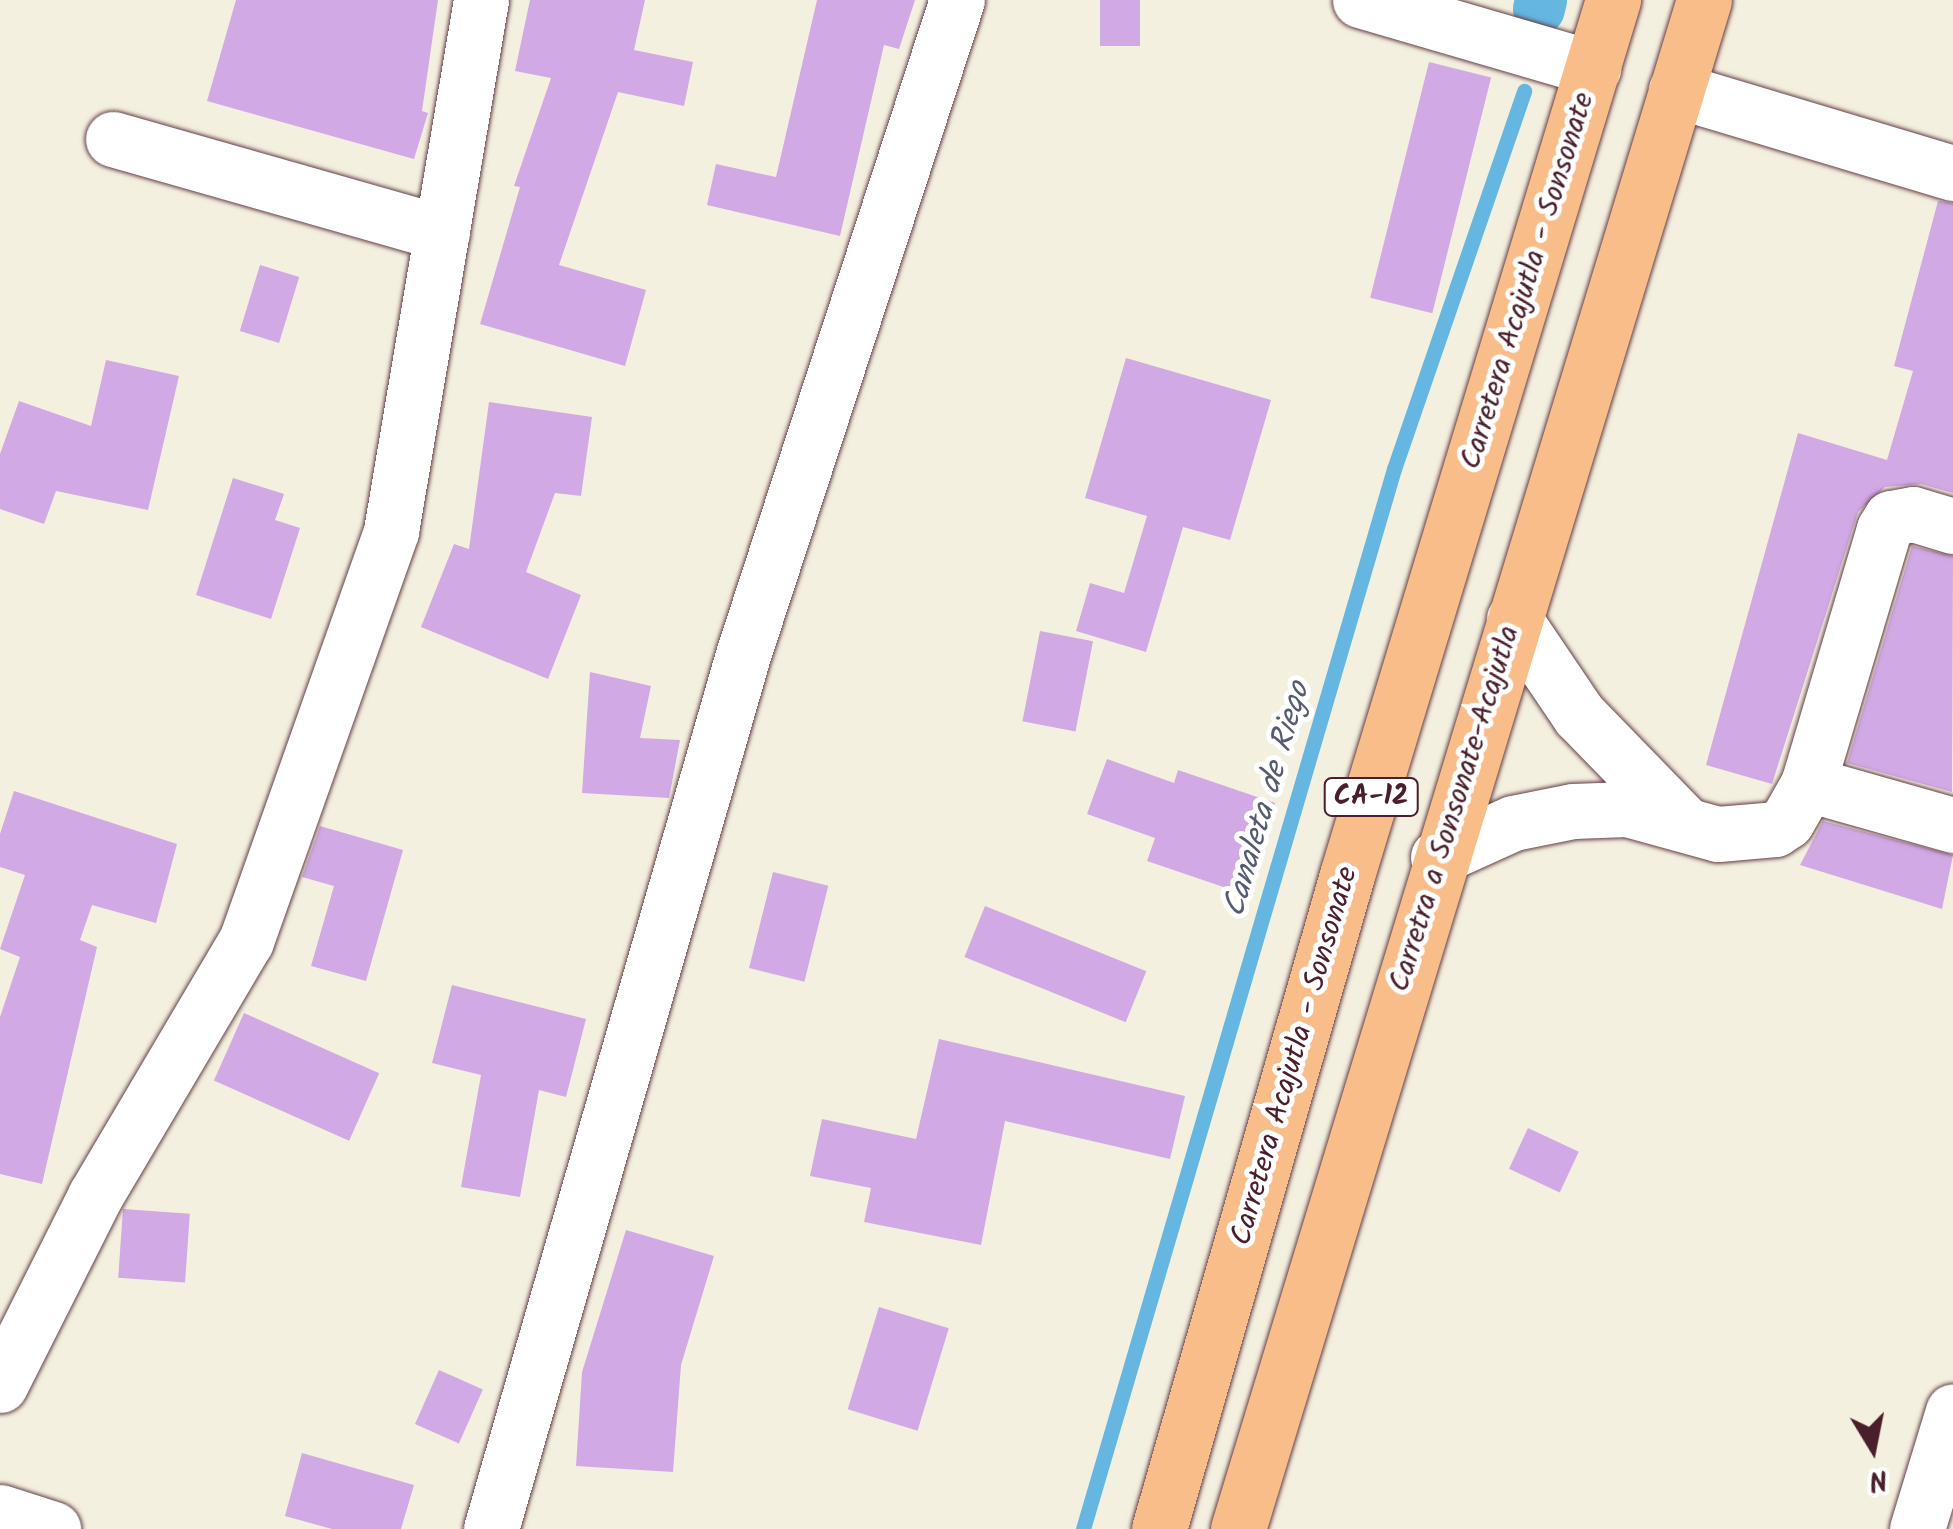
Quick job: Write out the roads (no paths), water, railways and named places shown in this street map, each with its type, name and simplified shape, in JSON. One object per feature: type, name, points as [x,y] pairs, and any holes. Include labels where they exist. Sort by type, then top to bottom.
[{"type":"highway","name":"CA-12","points":[[1592,68],[1613,0]]},
{"type":"highway","name":"CA-12","points":[[1676,90],[1704,0]]},
{"type":"highway","name":"Carretera Acajutla - Sonsonate","points":[[1158,1529],[1347,875],[1592,68]]},
{"type":"highway","name":"Carretra a Sonsonate-Acajutla","points":[[1238,1529],[1438,857],[1676,90]]},
{"type":"street","points":[[0,1385],[95,1196],[246,941],[391,531],[481,0]]},
{"type":"street","points":[[490,1529],[742,658],[957,0]]},
{"type":"street","points":[[1360,0],[1592,68]]},
{"type":"street","points":[[1676,90],[1953,173]]},
{"type":"street","points":[[113,139],[442,233]]},
{"type":"street","points":[[1438,857],[1546,815],[1627,810],[1680,819],[1718,834],[1775,830],[1808,784],[1884,529],[1891,518],[1913,514],[1953,526]]},
{"type":"street","points":[[1514,619],[1580,715],[1680,819]]},
{"type":"street","points":[[1808,784],[1953,825]]},
{"type":"street","points":[[1917,1529],[1953,1411]]},
{"type":"street","points":[[0,1512],[54,1529]]},
{"type":"waterway","points":[[1539,9],[1541,0]]},
{"type":"waterway","name":"Canaleta de Riego","points":[[1083,1529],[1394,469],[1524,91]]}]
